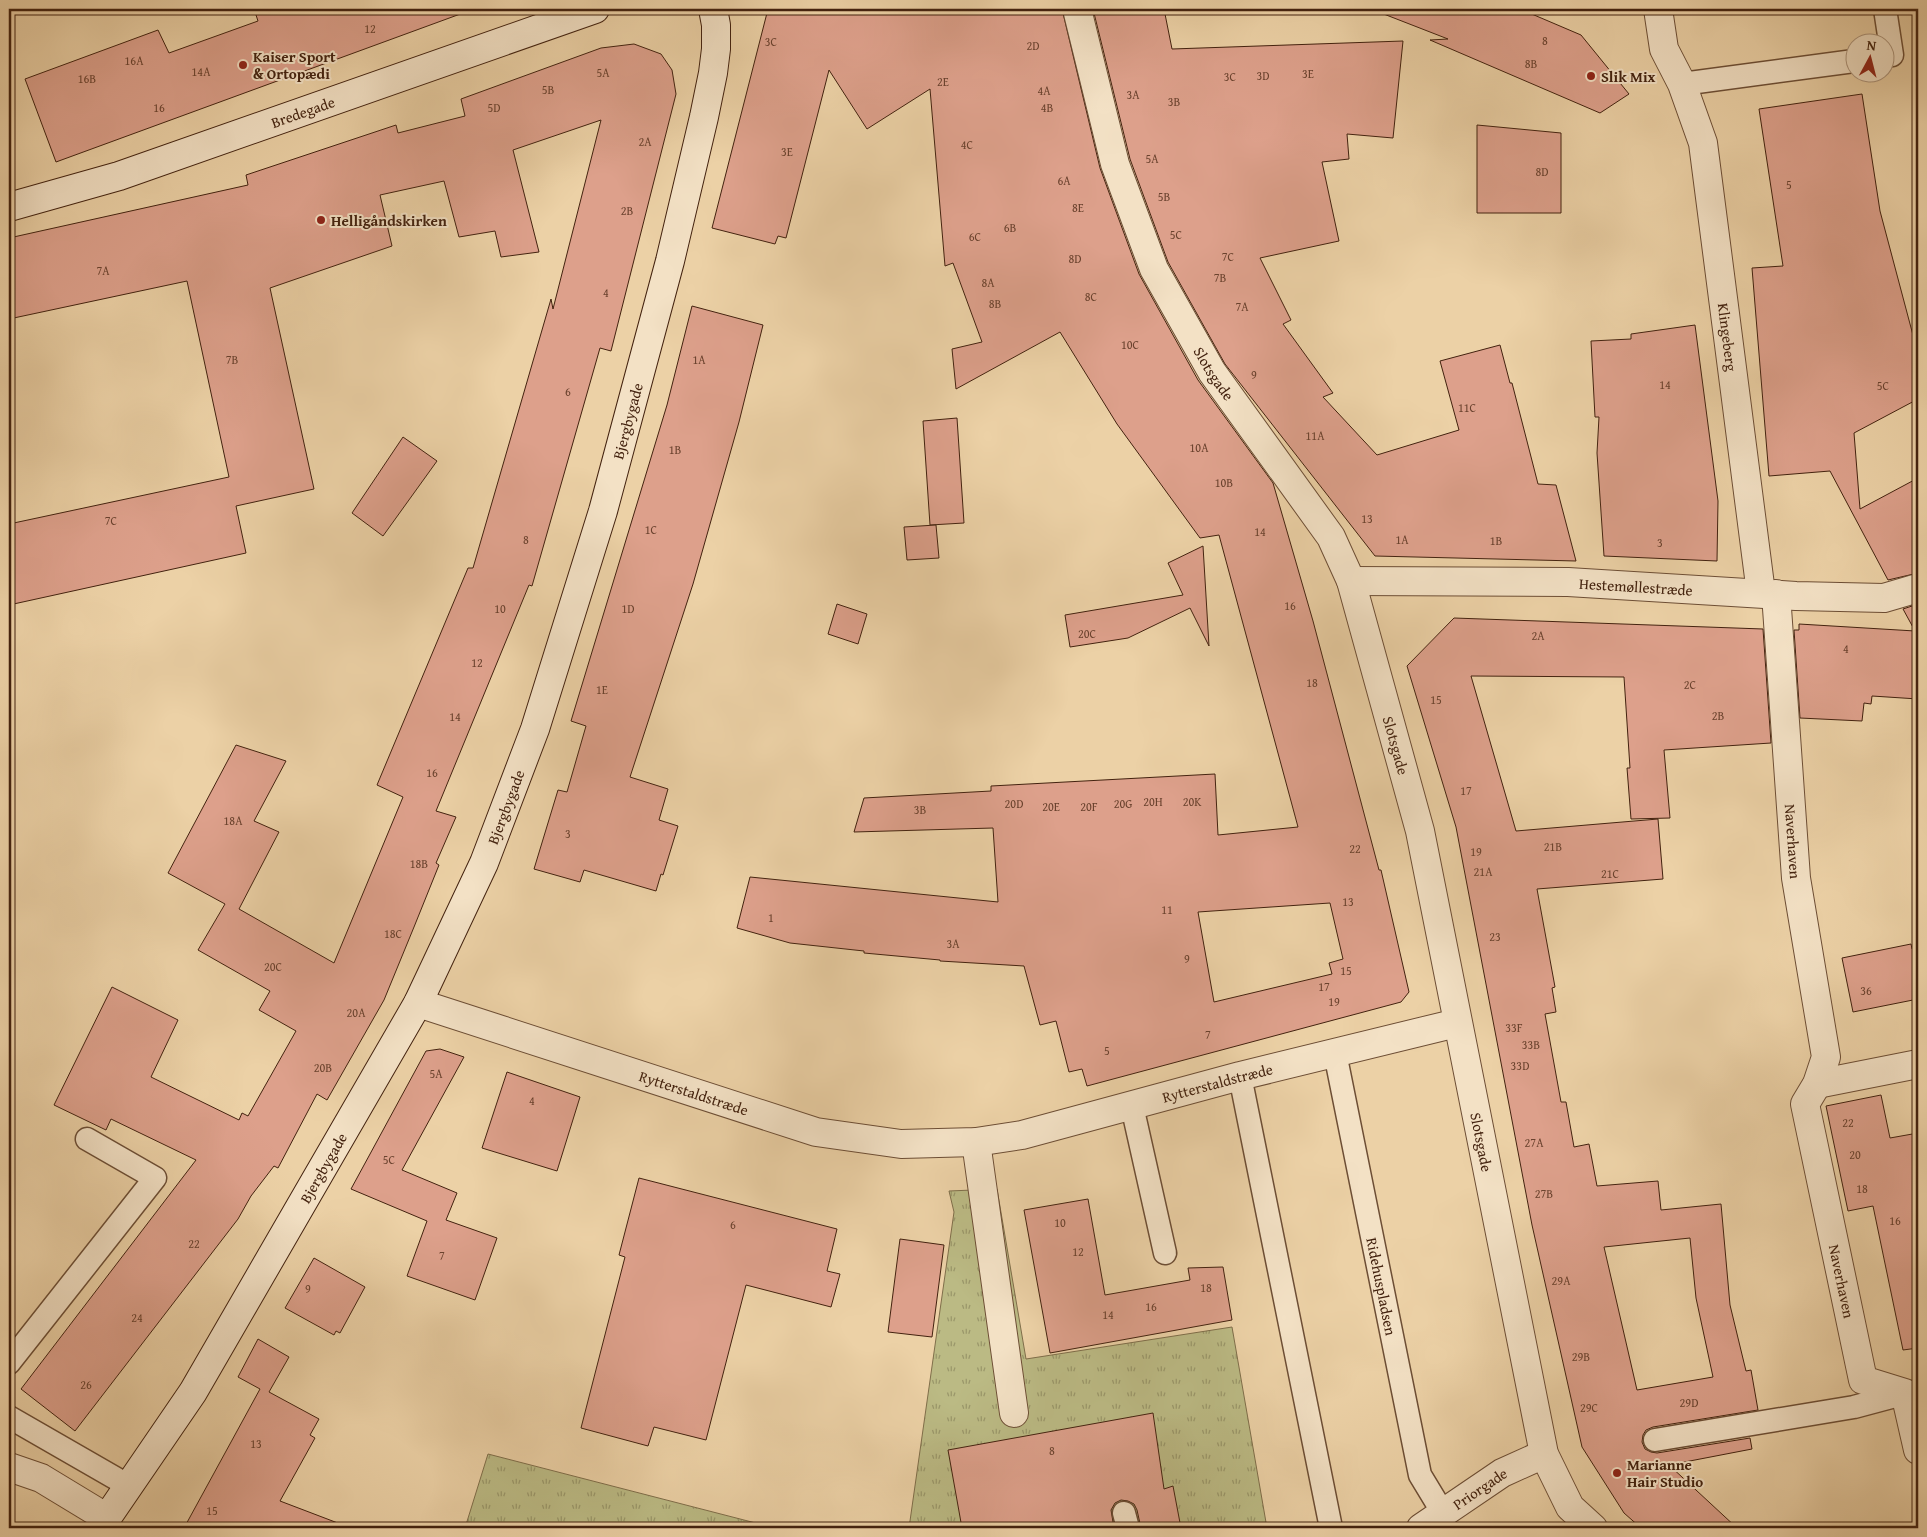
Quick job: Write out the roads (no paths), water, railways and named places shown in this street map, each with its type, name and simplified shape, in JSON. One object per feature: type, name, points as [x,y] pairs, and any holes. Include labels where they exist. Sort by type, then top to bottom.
[{"type":"street","name":"Bredegade","points":[[9,203],[119,176],[595,9]]},
{"type":"street","name":"Bjergbygade","points":[[104,1523],[193,1392],[418,1003],[484,863],[535,729],[603,511],[670,261],[704,117],[716,49],[716,25],[713,9]]},
{"type":"street","name":"Slotsgade","points":[[1077,9],[1115,164],[1154,269],[1212,372],[1331,537],[1350,581],[1420,831],[1544,1454],[1570,1507],[1593,1528]]},
{"type":"street","name":"Klingeberg","points":[[1658,9],[1664,49],[1682,84],[1703,143],[1769,594]]},
{"type":"street","name":"Hestemøllestræde","points":[[1350,581],[1568,582],[1769,594],[1884,598],[1918,588]]},
{"type":"street","name":"Naverhaven","points":[[1769,594],[1796,878],[1826,1057],[1817,1084],[1805,1104],[1863,1380],[1912,1391]]},
{"type":"street","name":"Rytterstaldstræde","points":[[418,1003],[816,1132],[900,1144],[976,1142],[1022,1135],[1240,1076],[1457,1023]]},
{"type":"street","points":[[1817,1084],[1918,1064]]},
{"type":"street","points":[[976,1142],[1014,1413]]},
{"type":"street","points":[[1912,1391],[1918,1450]]},
{"type":"street","name":"Priorgade","points":[[1432,1521],[1502,1473],[1544,1454]]},
{"type":"street","points":[[9,1467],[41,1478],[104,1523]]},
{"type":"lane","points":[[1885,9],[1888,32]]},
{"type":"lane","points":[[1682,84],[1844,61]]},
{"type":"lane","name":"Ridehuspladsen","points":[[1335,1053],[1420,1475],[1432,1521]]},
{"type":"lane","points":[[1240,1076],[1331,1528]]},
{"type":"lane","points":[[1132,1106],[1165,1253]]},
{"type":"lane","points":[[9,1363],[155,1178],[87,1139]]},
{"type":"lane","points":[[1655,1440],[1854,1407],[1912,1391]]},
{"type":"lane","points":[[9,1417],[129,1486]]},
{"type":"place","name":"Kaiser Sport & Ortopædi","points":[[243,65]]},
{"type":"place","name":"Slik Mix","points":[[1591,76]]},
{"type":"place","name":"Helligåndskirken","points":[[321,220]]},
{"type":"place","name":"Marianne Hair Studio","points":[[1617,1473]]}]
